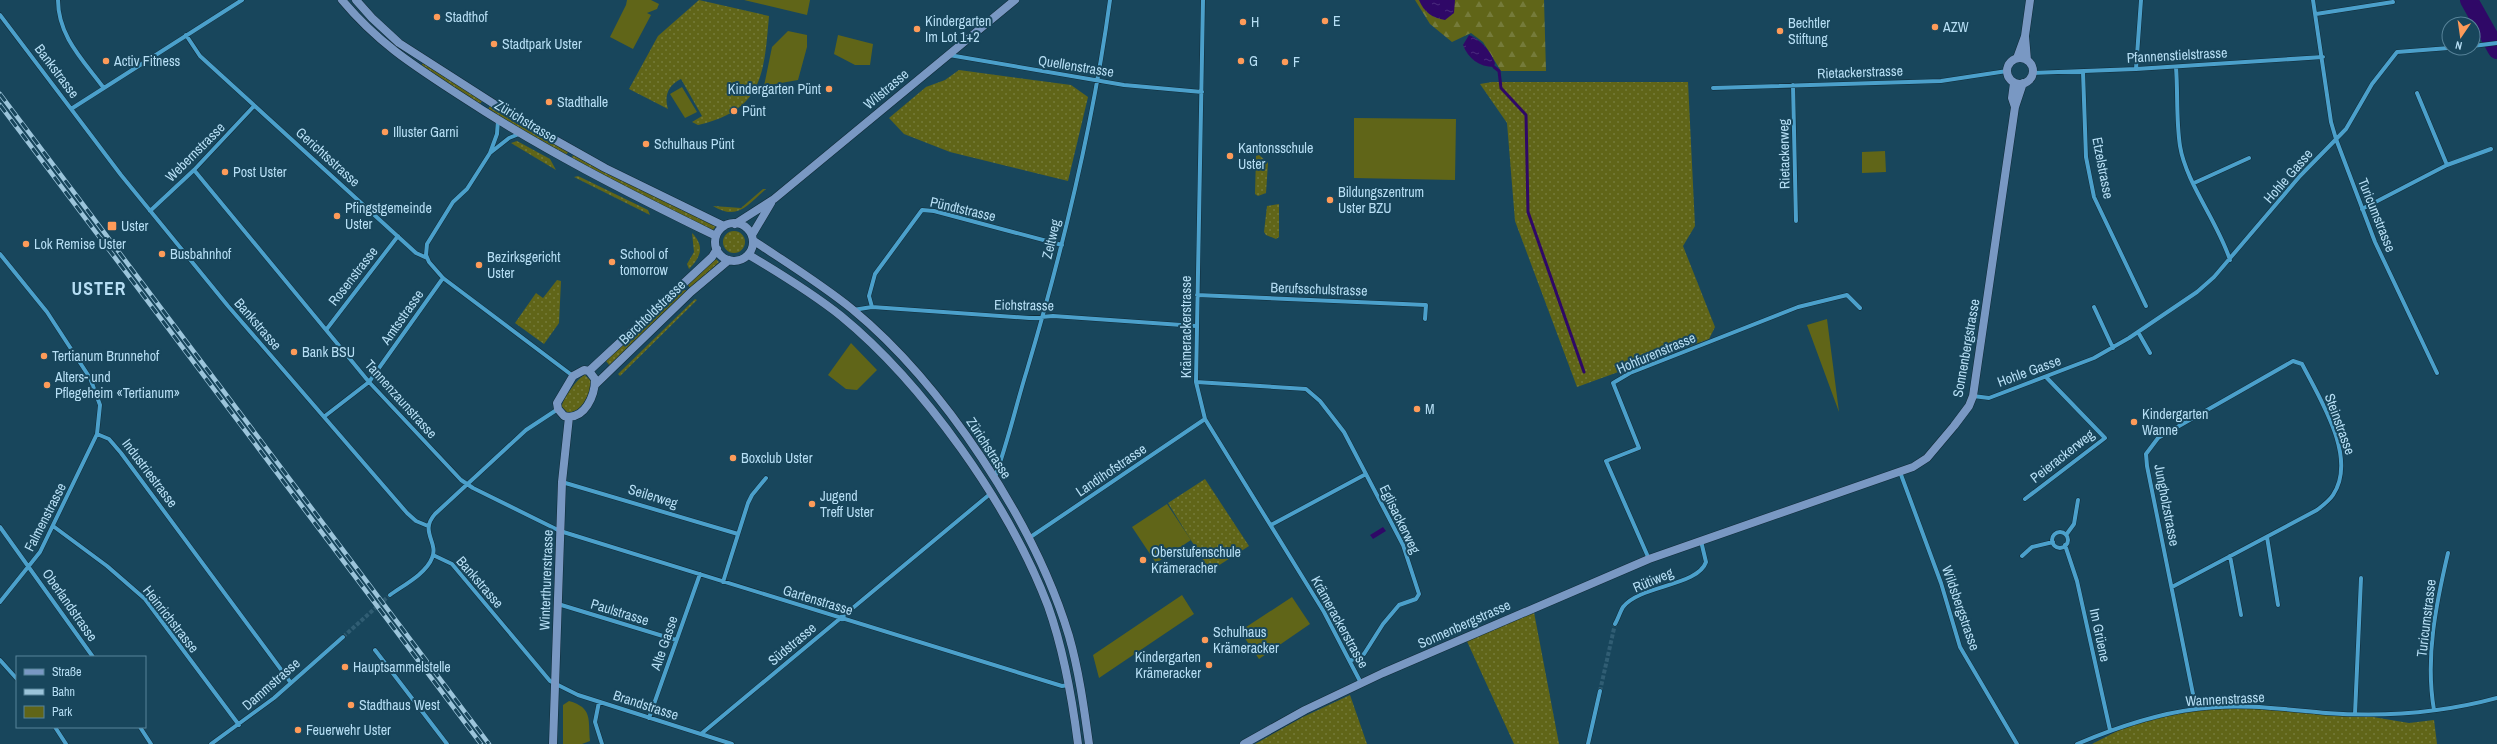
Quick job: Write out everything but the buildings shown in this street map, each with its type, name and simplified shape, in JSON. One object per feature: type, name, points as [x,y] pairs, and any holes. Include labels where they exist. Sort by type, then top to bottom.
[{"type":"main road","name":"Zürichstrasse","points":[[342,0],[368,28],[395,53],[520,133],[597,177],[716,236]]},
{"type":"main road","name":"Zürichstrasse","points":[[356,0],[372,18],[399,43],[516,118],[605,168],[724,226]]},
{"type":"main road","name":"Wilstrasse","points":[[735,224],[774,199],[1015,0]]},
{"type":"main road","points":[[2025,36],[2027,60],[2032,72],[2031,77],[2023,83],[2014,82],[2007,72],[2011,62],[2017,58],[2025,36],[2030,0]]},
{"type":"main road","points":[[2017,58],[2027,60]]},
{"type":"main road","name":"Sonnenbergstrasse","points":[[2014,82],[2012,98],[2015,107]]},
{"type":"main road","name":"Sonnenbergstrasse","points":[[1244,744],[1305,710],[1361,684],[1649,559],[1700,539],[1900,472],[1913,467],[1927,458],[1964,413],[1973,396],[2015,107],[2023,83]]},
{"type":"main road","name":"Wilstrasse","points":[[753,238],[774,199]]},
{"type":"main road","points":[[735,224],[745,226],[753,238],[749,255],[743,259],[729,260],[722,256],[717,249],[716,236],[724,226],[735,224]]},
{"type":"main road","name":"Zürichstrasse","points":[[753,238],[809,276],[853,310],[892,348],[950,414],[994,479],[1029,538],[1050,584],[1069,637],[1080,679],[1089,744]]},
{"type":"main road","name":"Berchtoldstrasse","points":[[589,371],[665,303],[712,257],[717,249]]},
{"type":"main road","name":"Zürichstrasse","points":[[749,255],[812,294],[866,338],[940,420],[990,494],[1017,538],[1036,577],[1048,608],[1070,685],[1078,744]]},
{"type":"main road","name":"Berchtoldstrasse","points":[[595,385],[691,292],[729,260]]},
{"type":"main road","points":[[579,371],[589,371],[595,379],[593,396],[584,409],[574,416],[564,416],[558,409],[557,403],[573,376],[579,371]]},
{"type":"main road","name":"Winterthurerstrasse","points":[[553,744],[562,482],[569,417]]},
{"type":"street","points":[[58,0],[58,11],[63,33],[103,87]]},
{"type":"street","points":[[71,109],[103,87],[242,0]]},
{"type":"street","name":"Zeltweg","points":[[994,479],[1043,317],[1062,245],[1104,48],[1110,0]]},
{"type":"street","name":"Krämerackerstrasse","points":[[1203,0],[1202,154],[1196,326],[1196,382],[1205,420],[1324,612],[1361,684]]},
{"type":"street","points":[[2136,69],[2141,0]]},
{"type":"street","name":"Turicumstrasse","points":[[2313,0],[2323,57],[2331,122],[2336,139],[2362,209],[2437,374]]},
{"type":"street","points":[[2316,14],[2393,2]]},
{"type":"street","name":"Bankstrasse","points":[[0,15],[150,211],[240,321],[325,416],[407,513],[416,521],[428,526]]},
{"type":"street","name":"Gerichtsstrasse","points":[[186,35],[200,56],[416,253],[427,258],[442,278],[573,376]]},
{"type":"street","points":[[2481,45],[2497,44]]},
{"type":"street","name":"Hohle Gasse","points":[[1973,396],[1989,398],[2046,377],[2113,348],[2197,292],[2230,260],[2300,176],[2346,129],[2383,67],[2397,52],[2441,49]]},
{"type":"street","name":"Quellenstrasse","points":[[949,55],[1096,80],[1202,92]]},
{"type":"street","name":"Pfannenstielstrasse","points":[[2032,72],[2083,72],[2323,57]]},
{"type":"street","points":[[2176,67],[2180,146],[2194,183],[2223,242],[2230,260]]},
{"type":"street","name":"Rietackerstrasse","points":[[1712,88],[1941,81],[2007,72]]},
{"type":"street","name":"Etzelstrasse","points":[[2083,72],[2086,157],[2094,197],[2146,306]]},
{"type":"street","name":"Rietackerweg","points":[[1793,85],[1796,221]]},
{"type":"street","points":[[2417,93],[2447,165]]},
{"type":"street","name":"Webernstrasse","points":[[150,211],[194,170],[254,106]]},
{"type":"street","points":[[427,258],[426,248],[430,237],[453,202],[467,189],[490,153],[497,134],[498,119]]},
{"type":"street","points":[[490,153],[509,138],[520,133]]},
{"type":"street","points":[[2362,209],[2447,165],[2491,149]]},
{"type":"street","points":[[2194,183],[2249,158]]},
{"type":"street","name":"Tannenzaunstrasse","points":[[194,170],[369,382],[467,484],[560,531]]},
{"type":"street","name":"Pündtstrasse","points":[[869,307],[869,296],[875,274],[922,210],[934,211],[1062,245]]},
{"type":"street","name":"Rosenstrasse","points":[[326,330],[398,236]]},
{"type":"street","points":[[0,254],[47,312],[90,378],[100,405],[98,434]]},
{"type":"street","name":"Amtsstrasse","points":[[325,416],[369,382],[442,278]]},
{"type":"street","name":"Berufsschulstrasse","points":[[1197,295],[1426,305],[1425,319]]},
{"type":"street","name":"Hohfurenstrasse","points":[[1649,559],[1606,461],[1639,448],[1613,383],[1630,373],[1798,307],[1847,295],[1860,308]]},
{"type":"street","name":"Eichstrasse","points":[[853,310],[869,307],[1021,318],[1043,317],[1196,326]]},
{"type":"street","points":[[2094,307],[2113,348]]},
{"type":"street","points":[[2138,332],[2150,353]]},
{"type":"street","name":"Steinstrasse","points":[[2172,587],[2317,510],[2333,495],[2342,474],[2343,463],[2340,446],[2319,397],[2302,364],[2293,361]]},
{"type":"street","name":"Jungholzstrasse","points":[[2196,709],[2147,466],[2146,454],[2158,438],[2293,361]]},
{"type":"street","name":"Peierackerweg","points":[[2024,499],[2105,438],[2046,377]]},
{"type":"street","name":"Eglisackerweg","points":[[1196,382],[1306,389],[1320,401],[1344,432],[1403,545],[1419,594],[1416,599],[1399,605],[1383,624],[1364,654],[1350,661]]},
{"type":"street","points":[[390,596],[426,568],[433,555],[428,526],[435,514],[526,430],[558,409]]},
{"type":"street","name":"Landihofstrasse","points":[[1029,538],[1205,420]]},
{"type":"street","name":"Falmenstrasse","points":[[0,602],[30,567],[40,552],[98,434]]},
{"type":"street","name":"Industriestrasse","points":[[98,434],[109,439],[121,453],[291,683]]},
{"type":"street","name":"Wildsbergstrasse","points":[[1900,472],[1941,583],[1960,647],[2017,744]]},
{"type":"street","name":"Eglisackerweg","points":[[1271,525],[1366,474]]},
{"type":"street","points":[[723,582],[752,495],[766,478]]},
{"type":"street","name":"Seilerweg","points":[[562,482],[738,534]]},
{"type":"street","name":"Südstrasse","points":[[701,734],[990,494]]},
{"type":"street","name":"Im Grüene","points":[[2078,500],[2074,524],[2066,535],[2067,540],[2065,545],[2077,581],[2110,730]]},
{"type":"street","name":"Heinrichstrasse","points":[[53,526],[107,566],[145,598],[238,725]]},
{"type":"street","name":"Oberlandstrasse","points":[[0,527],[92,656]]},
{"type":"street","name":"Gartenstrasse","points":[[560,531],[1062,686],[1070,685]]},
{"type":"street","points":[[2053,542],[2053,537],[2056,533],[2062,532],[2066,535]]},
{"type":"street","points":[[2267,537],[2278,605]]},
{"type":"street","name":"Rütiweg","points":[[1615,624],[1623,607],[1639,596],[1700,572],[1706,562],[1700,539]]},
{"type":"street","points":[[2022,556],[2032,547],[2053,542],[2060,547],[2065,545]]},
{"type":"street","name":"Turicumstrasse","points":[[2434,710],[2432,643],[2438,596],[2448,553]]},
{"type":"street","name":"Bankstrasse","points":[[433,555],[452,564],[524,651],[556,685]]},
{"type":"street","points":[[2230,556],[2241,615]]},
{"type":"street","name":"Alte Gasse","points":[[649,718],[700,574]]},
{"type":"street","points":[[2355,714],[2361,578]]},
{"type":"street","name":"Paulstrasse","points":[[558,604],[676,640]]},
{"type":"street","name":"Dammstrasse","points":[[211,744],[238,725],[291,683],[343,637]]},
{"type":"street","points":[[375,650],[447,744]]},
{"type":"street","points":[[0,660],[16,678]]},
{"type":"street","name":"Brandstrasse","points":[[556,685],[599,702],[732,744]]},
{"type":"street","points":[[1588,744],[1600,691]]},
{"type":"street","name":"Wannenstrasse","points":[[2077,744],[2110,730],[2196,709],[2280,707],[2355,714],[2434,710],[2497,698]]},
{"type":"street","points":[[599,702],[595,722],[602,744]]},
{"type":"street","points":[[56,728],[66,744]]},
{"type":"street","points":[[141,728],[151,744]]},
{"type":"green space","points":[[627,0],[651,0],[659,4],[657,9],[647,13],[651,15],[633,49],[610,37]]},
{"type":"green space","points":[[699,0],[769,16],[765,55],[756,87],[748,99],[736,110],[720,118],[698,125],[692,122],[702,116],[681,79],[673,84],[668,91],[668,109],[629,89],[658,36]]},
{"type":"green space","points":[[744,0],[810,0],[807,15]]},
{"type":"green space","points":[[1415,0],[1544,0],[1546,71],[1501,71],[1483,42],[1471,33],[1452,42],[1430,24]]},
{"type":"green space","points":[[788,31],[807,35],[807,47],[798,80],[764,86],[772,47]]},
{"type":"green space","points":[[838,35],[873,44],[870,65],[855,65],[834,54]]},
{"type":"green space","points":[[423,63],[482,101],[480,104],[421,66]]},
{"type":"green space","points":[[959,70],[1071,85],[1088,97],[1068,181],[950,152],[904,134],[889,118],[926,87],[945,80]]},
{"type":"green space","points":[[1492,82],[1688,82],[1695,226],[1683,246],[1715,327],[1709,339],[1577,387],[1515,221],[1507,123],[1480,84]]},
{"type":"green space","points":[[682,87],[697,112],[685,118],[670,94]]},
{"type":"green space","points":[[490,106],[568,152],[565,157],[488,109]]},
{"type":"green space","points":[[1354,118],[1456,119],[1455,180],[1354,178]]},
{"type":"green space","points":[[517,141],[550,159],[556,170],[511,143]]},
{"type":"green space","points":[[1885,151],[1886,172],[1862,173],[1862,152]]},
{"type":"green space","points":[[573,155],[716,226],[712,231],[571,160]]},
{"type":"green space","points":[[1259,155],[1268,163],[1266,193],[1258,196],[1255,194],[1256,156]]},
{"type":"green space","points":[[578,176],[648,210],[650,215],[574,177]]},
{"type":"green space","points":[[763,189],[766,189],[742,209],[729,212],[713,206],[741,208]]},
{"type":"green space","points":[[1279,204],[1279,237],[1276,239],[1266,235],[1264,232],[1267,206]]},
{"type":"green space","points":[[734,231],[742,234],[745,242],[742,250],[734,253],[726,250],[723,242],[726,234]]},
{"type":"green space","points":[[692,233],[699,242],[700,251],[699,256],[689,269],[687,264],[694,252]]},
{"type":"green space","points":[[716,259],[719,262],[690,288],[688,285]]},
{"type":"green space","points":[[557,280],[561,281],[559,323],[544,344],[515,323],[536,293],[543,298]]},
{"type":"green space","points":[[684,289],[687,291],[610,366],[606,361]]},
{"type":"green space","points":[[695,299],[697,300],[620,376],[618,374]]},
{"type":"green space","points":[[1827,319],[1839,412],[1807,325]]},
{"type":"green space","points":[[851,343],[877,370],[857,390],[846,389],[828,375]]},
{"type":"green space","points":[[585,375],[591,381],[591,386],[587,397],[577,410],[567,412],[562,407],[562,404],[574,384]]},
{"type":"green space","points":[[1205,479],[1249,546],[1210,571],[1168,503]]},
{"type":"green space","points":[[1167,504],[1191,540],[1156,563],[1132,527]]},
{"type":"green space","points":[[1182,595],[1194,614],[1099,678],[1093,655]]},
{"type":"green space","points":[[1292,597],[1310,624],[1259,659],[1240,631]]},
{"type":"green space","points":[[1533,607],[1559,744],[1514,744],[1465,637]]},
{"type":"green space","points":[[1350,695],[1367,744],[1255,744],[1303,717]]},
{"type":"green space","points":[[569,701],[577,704],[586,711],[589,721],[590,741],[582,744],[563,744],[563,705]]},
{"type":"green space","points":[[2249,707],[2355,714],[2409,723],[2434,720],[2437,744],[2092,744],[2133,723],[2196,709]]},
{"type":"water","points":[[1419,0],[1455,0],[1454,13],[1445,20],[1436,18],[1423,8]]},
{"type":"water","points":[[1469,35],[1488,50],[1495,63],[1494,67],[1489,67],[1471,58],[1463,45]]},
{"type":"water","points":[[1383,527],[1386,531],[1373,539],[1370,535]]},
{"type":"waterway","points":[[2469,0],[2497,50]]},
{"type":"waterway","points":[[1494,67],[1499,71],[1501,88],[1526,115],[1528,212],[1584,372]]},
{"type":"tunnel","points":[[343,637],[390,595]]},
{"type":"tunnel","points":[[1600,691],[1615,624]]},
{"type":"railway","points":[[0,94],[489,744]]},
{"type":"railway","points":[[0,105],[481,744]]},
{"type":"place","name":"Stadthof","points":[[437,17]]},
{"type":"place","name":"E","points":[[1325,21]]},
{"type":"place","name":"H","points":[[1243,22]]},
{"type":"place","name":"AZW","points":[[1935,27]]},
{"type":"place","name":"Kindergarten Im Lot 1+2","points":[[917,29]]},
{"type":"place","name":"Bechtler Stiftung","points":[[1780,31]]},
{"type":"place","name":"Stadtpark Uster","points":[[494,44]]},
{"type":"place","name":"Activ Fitness","points":[[106,61]]},
{"type":"place","name":"G","points":[[1241,61]]},
{"type":"place","name":"F","points":[[1285,62]]},
{"type":"place","name":"Kindergarten Pünt","points":[[829,89]]},
{"type":"place","name":"Stadthalle","points":[[549,102]]},
{"type":"place","name":"Pünt","points":[[734,111]]},
{"type":"place","name":"Illuster Garni","points":[[385,132]]},
{"type":"place","name":"Schulhaus Pünt","points":[[646,144]]},
{"type":"place","name":"Kantonsschule Uster","points":[[1230,156]]},
{"type":"place","name":"Post Uster","points":[[225,172]]},
{"type":"place","name":"Bildungszentrum Uster BZU","points":[[1330,200]]},
{"type":"place","name":"Pfingstgemeinde Uster","points":[[337,216]]},
{"type":"place","name":"Uster","points":[[112,226]]},
{"type":"place","name":"Lok Remise Uster","points":[[26,244]]},
{"type":"place","name":"Busbahnhof","points":[[162,254]]},
{"type":"place","name":"School of tomorrow","points":[[612,262]]},
{"type":"place","name":"Bezirksgericht Uster","points":[[479,265]]},
{"type":"place","name":"Bank BSU","points":[[294,352]]},
{"type":"place","name":"Tertianum Brunnehof","points":[[44,356]]},
{"type":"place","name":"Alters- und Pflegeheim «Tertianum»","points":[[47,385]]},
{"type":"place","name":"M","points":[[1417,409]]},
{"type":"place","name":"Kindergarten Wanne","points":[[2134,422]]},
{"type":"place","name":"Boxclub Uster","points":[[733,458]]},
{"type":"place","name":"Jugend Treff Uster","points":[[812,504]]},
{"type":"place","name":"Oberstufenschule Krämeracher","points":[[1143,560]]},
{"type":"place","name":"Schulhaus Krämeracker","points":[[1205,640]]},
{"type":"place","name":"Kindergarten Krämeracker","points":[[1209,665]]},
{"type":"place","name":"Hauptsammelstelle","points":[[345,667]]},
{"type":"place","name":"Stadthaus West","points":[[351,705]]},
{"type":"place","name":"Feuerwehr Uster","points":[[298,730]]},
{"type":"district","name":"USTER","points":[[99,289]]}]
